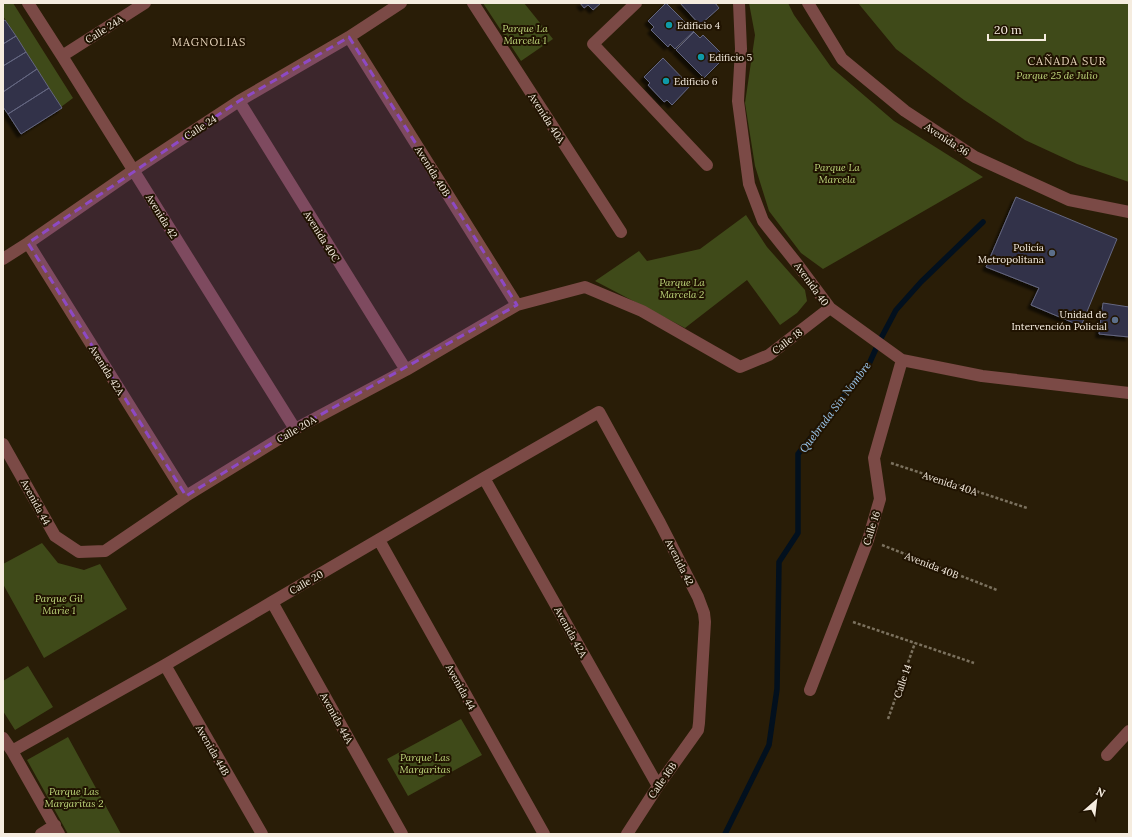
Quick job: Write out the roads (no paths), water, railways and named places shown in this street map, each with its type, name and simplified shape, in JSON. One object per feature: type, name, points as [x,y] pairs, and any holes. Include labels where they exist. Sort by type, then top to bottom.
[{"type":"street","name":"Avenida 42","points":[[28,3],[295,429]]},
{"type":"street","name":"Calle 24A","points":[[62,56],[145,3]]},
{"type":"street","name":"Calle 24","points":[[3,259],[239,101],[349,37],[401,3]]},
{"type":"street","name":"Avenida 40A","points":[[473,3],[621,232]]},
{"type":"street","points":[[636,3],[594,44],[707,165]]},
{"type":"street","name":"Avenida 40","points":[[739,3],[741,49],[738,101],[749,184],[763,221],[830,308],[902,360],[982,376],[1129,393]]},
{"type":"street","name":"Avenida 36","points":[[808,3],[842,59],[905,112],[975,157],[1069,200],[1129,212]]},
{"type":"street","name":"Avenida 40B","points":[[349,37],[517,305]]},
{"type":"street","name":"Avenida 40C","points":[[239,101],[406,370]]},
{"type":"street","name":"Avenida 42A","points":[[28,243],[186,496]]},
{"type":"street","name":"Calle 18","points":[[517,305],[585,287],[642,311],[740,367],[768,355],[830,308]]},
{"type":"street","name":"Calle 20A","points":[[79,552],[105,551],[186,496],[295,429],[406,370],[517,305]]},
{"type":"street","name":"Calle 16","points":[[810,690],[868,540],[880,500],[874,458],[902,360]]},
{"type":"street","name":"Avenida 42","points":[[599,412],[660,522],[702,604],[705,632],[699,726]]},
{"type":"street","name":"Calle 20","points":[[12,751],[165,666],[599,412]]},
{"type":"street","name":"Avenida 44","points":[[3,444],[55,536],[79,552]]},
{"type":"street","name":"Avenida 42A","points":[[484,478],[658,786]]},
{"type":"street","name":"Avenida 44","points":[[379,540],[544,834]]},
{"type":"street","name":"Avenida 44A","points":[[272,602],[402,834]]},
{"type":"street","name":"Avenida 44B","points":[[165,666],[262,834]]},
{"type":"street","name":"Calle 16B","points":[[626,834],[698,730],[699,726]]},
{"type":"street","points":[[1107,755],[1129,731]]},
{"type":"street","points":[[3,738],[57,830],[41,834]]},
{"type":"waterway","name":"Quebrada Sin Nombre","points":[[725,834],[769,745],[777,689],[779,562],[798,533],[798,454],[869,364],[896,310],[921,282],[983,222]]},
{"type":"place","name":"Edificio 4","points":[[669,25]]},
{"type":"place","name":"Edificio 5","points":[[701,57]]},
{"type":"place","name":"Edificio 6","points":[[666,81]]},
{"type":"place","name":"Policía Metropolitana","points":[[1052,253]]},
{"type":"place","name":"Unidad de Intervención Policial","points":[[1115,320]]},
{"type":"district","name":"MAGNOLIAS","points":[[209,42]]},
{"type":"district","name":"CAÑADA SUR","points":[[1067,61]]},
{"type":"park label","name":"Parque La Marcela 1","points":[[525,34]]},
{"type":"park label","name":"Parque 25 de Julio","points":[[1057,75]]},
{"type":"park label","name":"Parque La Marcela","points":[[837,172]]},
{"type":"park label","name":"Parque La Marcela 2","points":[[682,288]]},
{"type":"park label","name":"Parque Gil Marie 1","points":[[59,604]]},
{"type":"park label","name":"Parque Las Margaritas","points":[[425,762]]},
{"type":"park label","name":"Parque Las Margaritas 2","points":[[74,796]]}]
